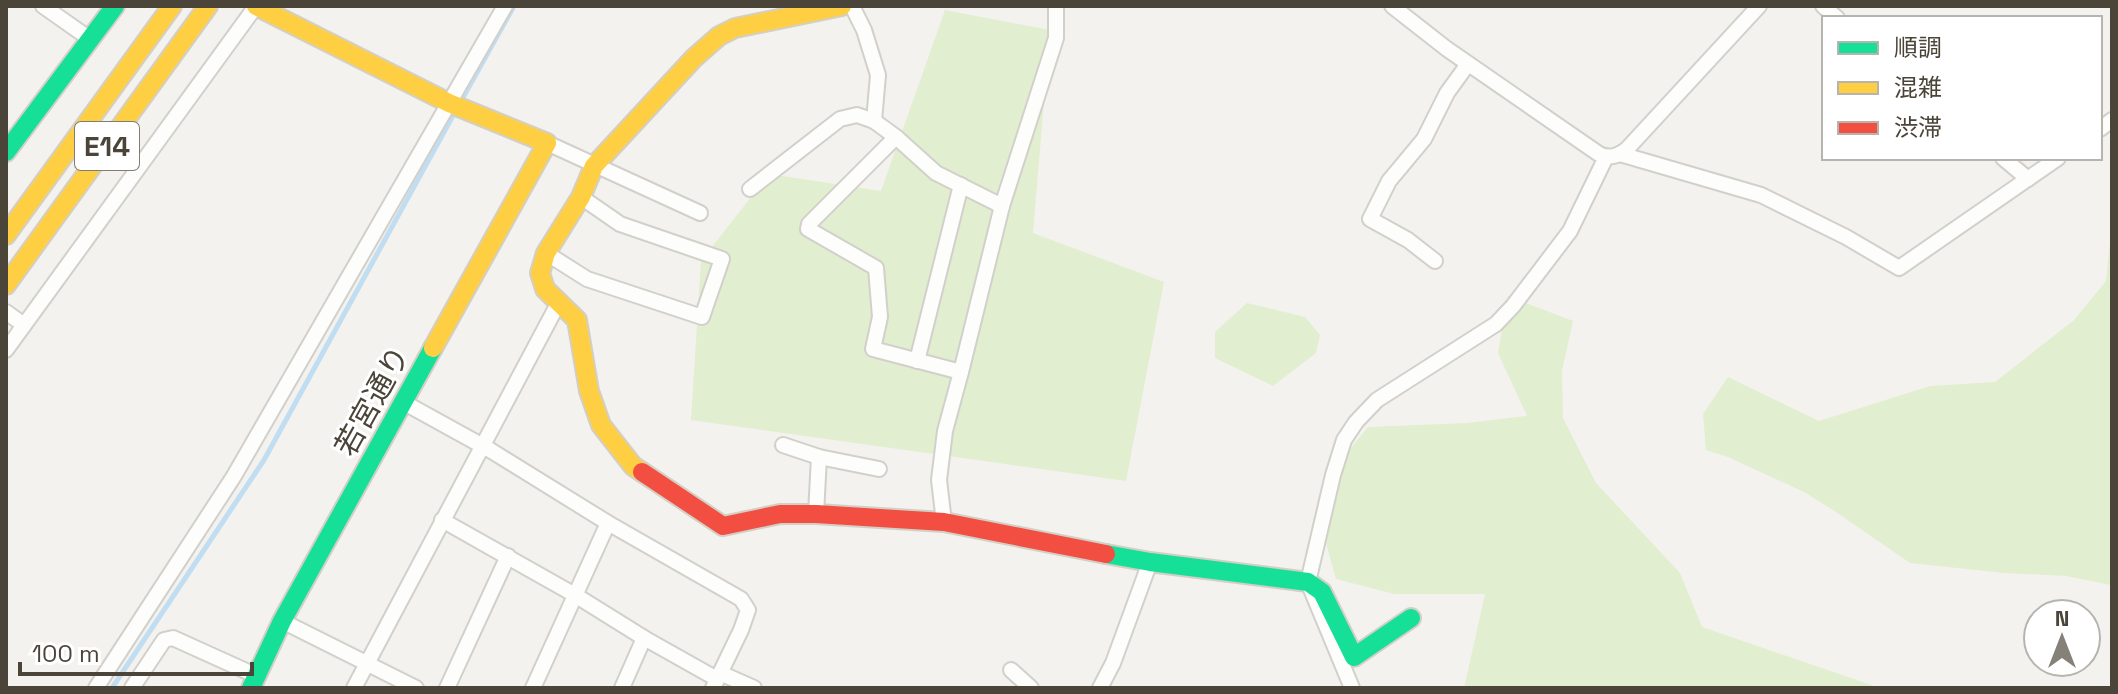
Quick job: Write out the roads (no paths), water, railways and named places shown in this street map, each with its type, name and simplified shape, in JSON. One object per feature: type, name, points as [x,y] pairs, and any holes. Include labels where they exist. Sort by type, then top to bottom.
[{"type":"main road","points":[[6,152],[115,6]]},
{"type":"main road","name":"E14","points":[[6,235],[172,6]]},
{"type":"main road","name":"E14","points":[[6,285],[208,6]]},
{"type":"main road","points":[[256,6],[449,103],[547,143]]},
{"type":"main road","points":[[842,6],[735,28],[719,36],[694,58],[594,166],[581,197],[546,253],[540,273],[545,289],[577,320],[589,391],[601,425],[633,466],[723,526],[780,514],[944,522],[1150,562],[1308,582],[1322,592],[1354,657],[1411,618]]},
{"type":"main road","name":"若宮通り","points":[[254,682],[282,621],[547,143]]},
{"type":"street","points":[[43,6],[90,39]]},
{"type":"street","points":[[6,350],[256,6]]},
{"type":"street","points":[[96,688],[234,476],[505,6]]},
{"type":"street","points":[[852,6],[864,30],[878,75],[874,121]]},
{"type":"street","points":[[944,522],[939,480],[945,431],[1002,206],[1056,38],[1056,6]]},
{"type":"street","points":[[1392,6],[1468,64],[1599,154],[1761,195],[1846,237],[1899,268],[2055,160]]},
{"type":"street","points":[[1352,688],[1308,582],[1344,440],[1377,400],[1496,324],[1570,231],[1613,156],[1759,6]]},
{"type":"street","points":[[1435,261],[1408,240],[1370,219],[1389,181],[1424,139],[1447,93],[1468,64]]},
{"type":"street","points":[[750,189],[840,119],[857,115],[874,121],[896,137],[936,173],[1002,206]]},
{"type":"street","points":[[896,137],[809,224],[808,229],[876,268],[880,317],[873,349],[961,372]]},
{"type":"street","points":[[547,143],[700,213]]},
{"type":"street","points":[[2005,160],[2028,179]]},
{"type":"street","points":[[917,361],[961,185]]},
{"type":"street","points":[[546,253],[587,279],[702,317],[722,259],[620,224],[581,197]]},
{"type":"street","points":[[354,688],[559,302]]},
{"type":"street","points":[[6,312],[24,325]]},
{"type":"street","points":[[403,402],[741,599],[748,610],[717,680]]},
{"type":"street","points":[[783,445],[819,457],[879,469]]},
{"type":"street","points":[[816,514],[819,457]]},
{"type":"street","points":[[442,520],[717,680],[754,688]]},
{"type":"street","points":[[533,688],[608,523]]},
{"type":"street","points":[[447,688],[508,556]]},
{"type":"street","points":[[1100,688],[1113,663],[1150,562]]},
{"type":"street","points":[[282,621],[416,688]]},
{"type":"street","points":[[132,688],[168,638],[254,682]]},
{"type":"street","points":[[622,688],[644,638]]},
{"type":"street","points":[[1011,670],[1031,688]]},
{"type":"waterway","points":[[460,103],[514,6]]},
{"type":"waterway","points":[[112,688],[264,460],[455,112]]}]
